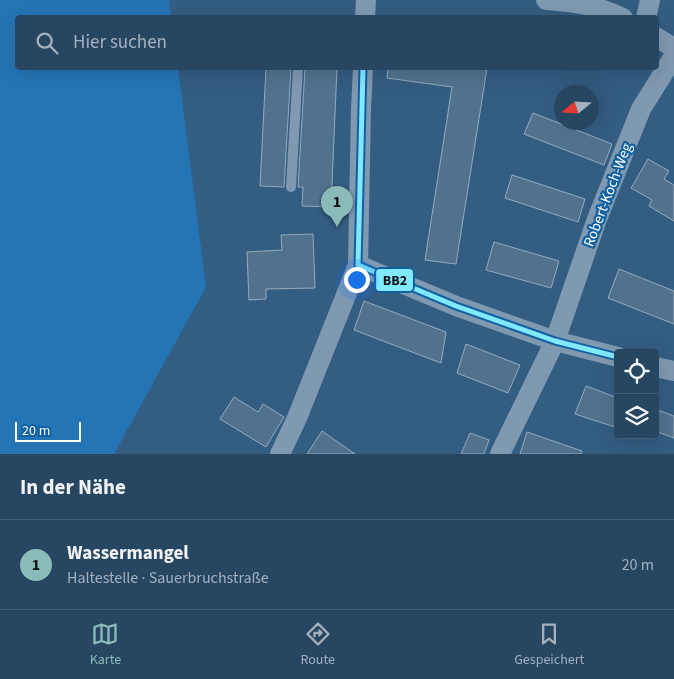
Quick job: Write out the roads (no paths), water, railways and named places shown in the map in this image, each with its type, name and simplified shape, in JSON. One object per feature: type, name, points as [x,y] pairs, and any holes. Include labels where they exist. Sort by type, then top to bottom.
[{"type":"street","points":[[365,15],[366,0]]},
{"type":"street","points":[[546,0],[573,2],[601,8],[616,15]]},
{"type":"street","points":[[647,15],[650,0]]},
{"type":"street","points":[[659,39],[674,48]]},
{"type":"street","name":"Robert-Koch-Weg","points":[[500,454],[554,340],[597,219],[641,109],[674,56]]},
{"type":"street","points":[[280,454],[297,418],[358,265],[363,70]]},
{"type":"street","points":[[358,265],[456,306],[554,340],[614,356]]},
{"type":"street","points":[[659,368],[674,371]]},
{"type":"lane","points":[[291,187],[298,70]]},
{"type":"place","name":"Wassermangel","points":[[337,227]]}]
